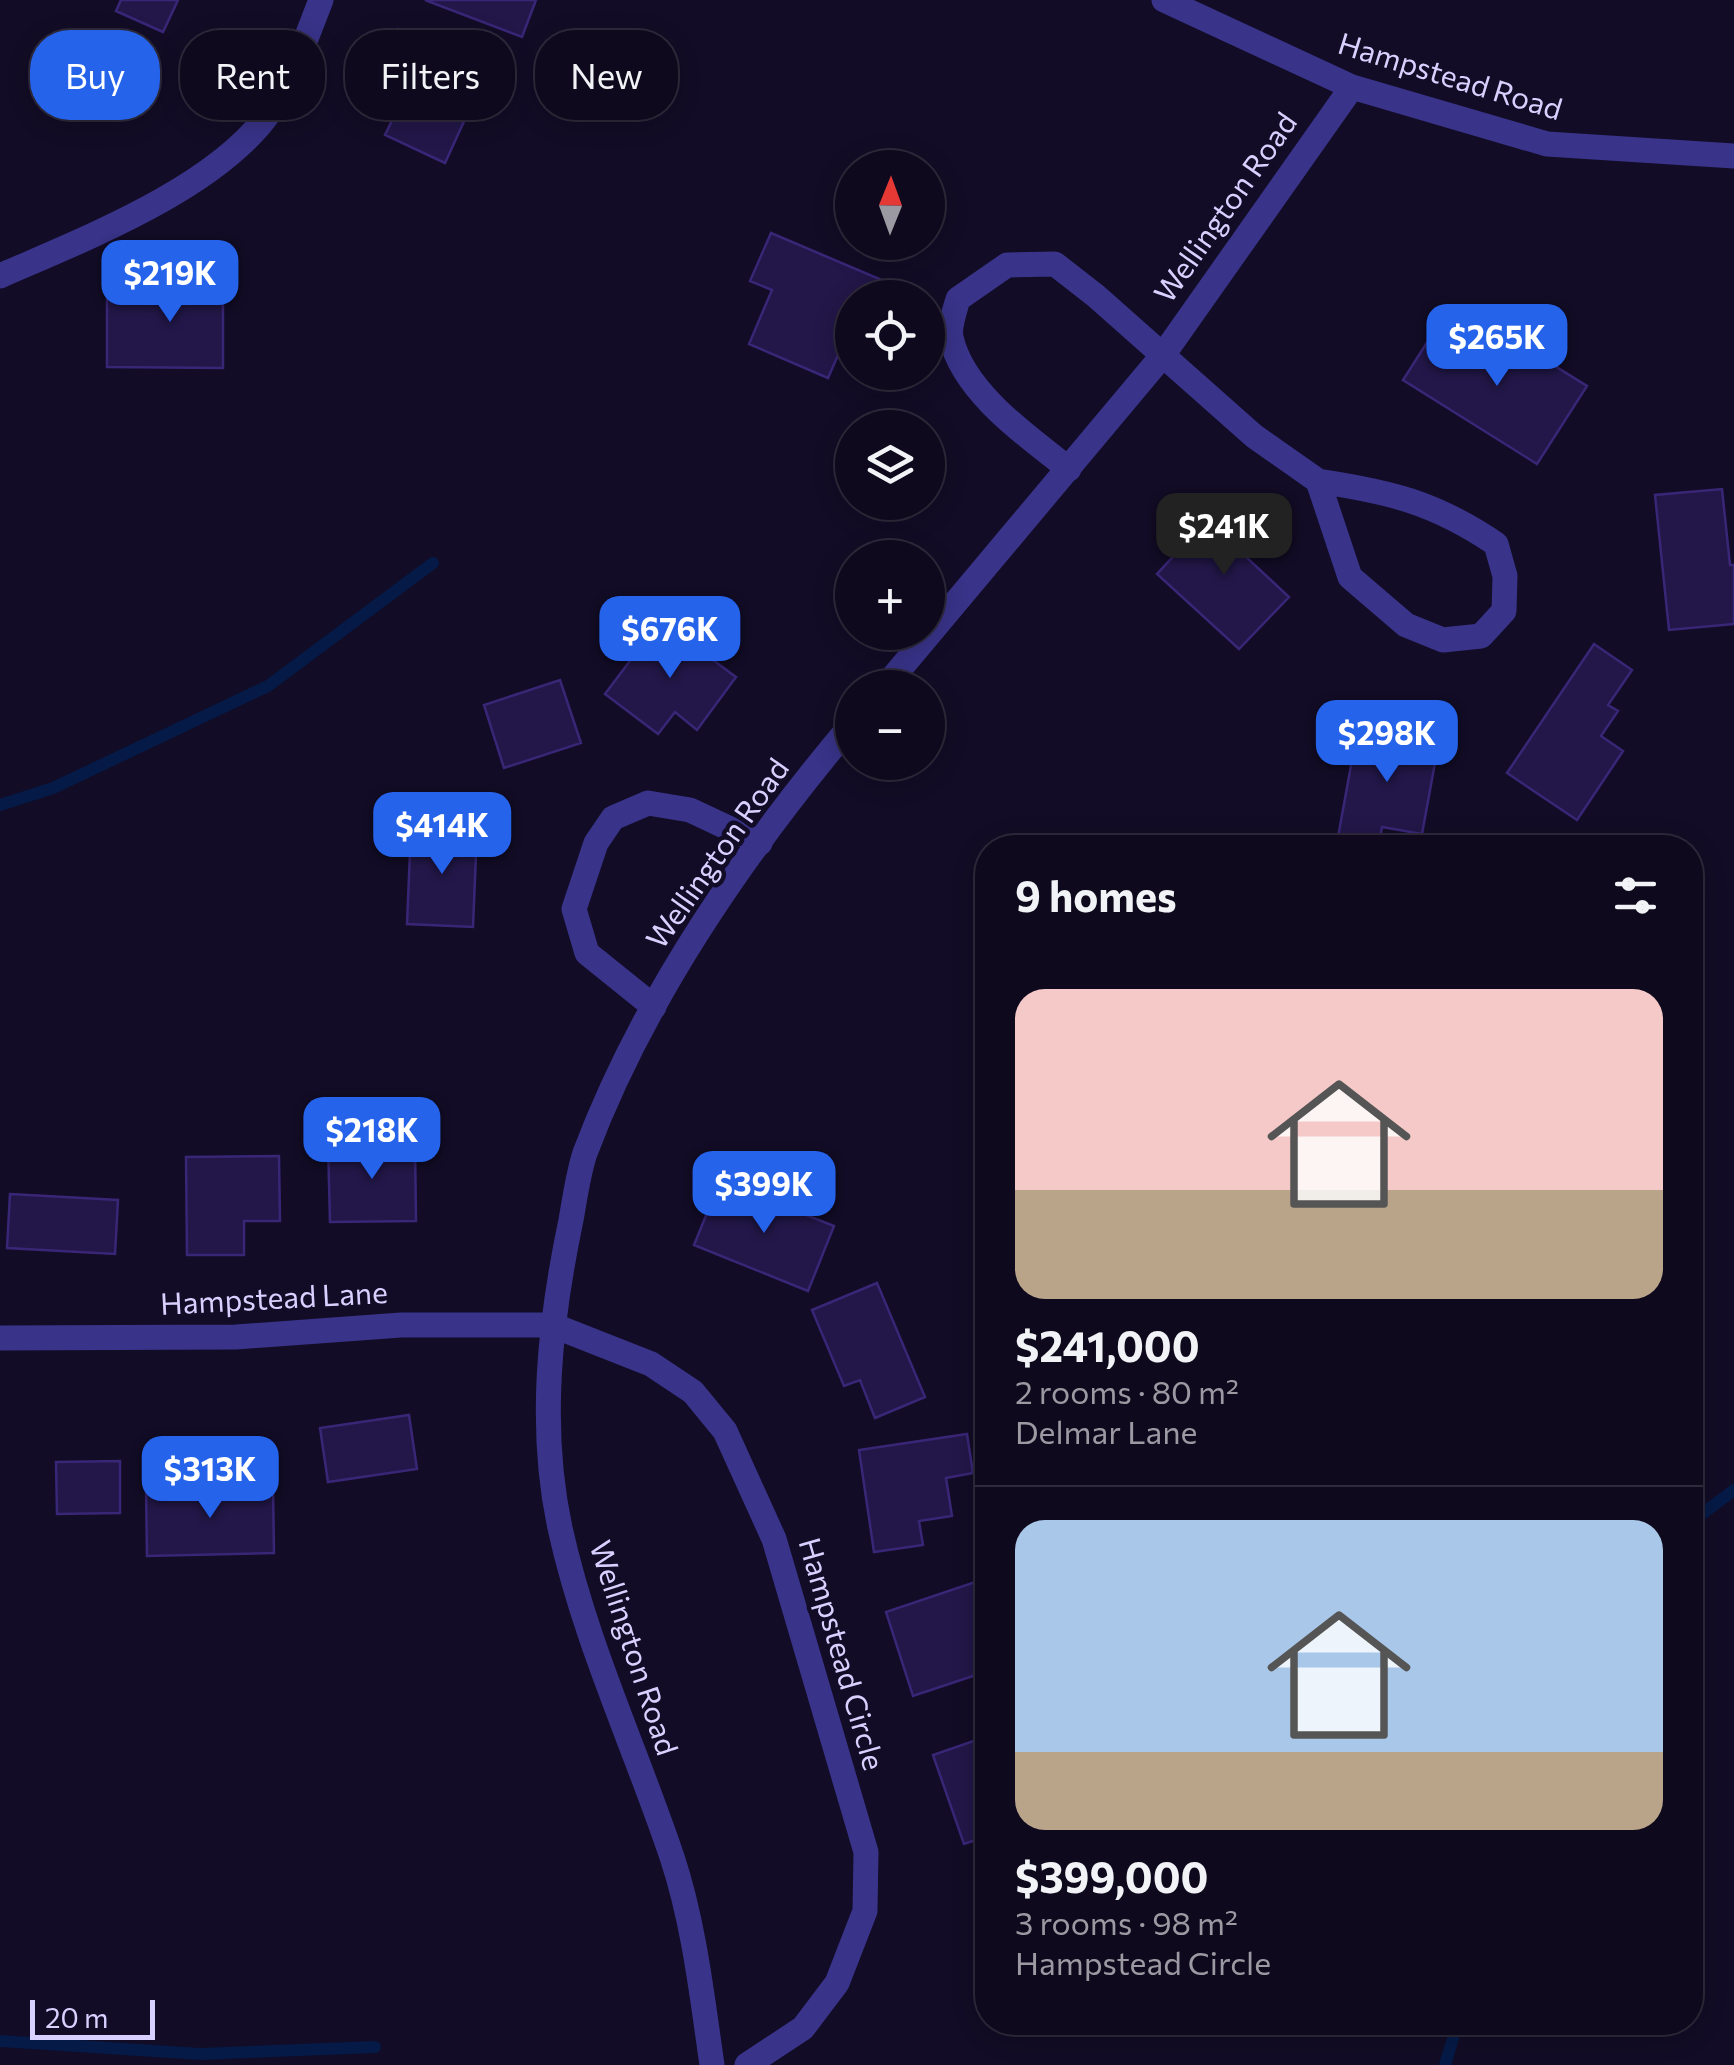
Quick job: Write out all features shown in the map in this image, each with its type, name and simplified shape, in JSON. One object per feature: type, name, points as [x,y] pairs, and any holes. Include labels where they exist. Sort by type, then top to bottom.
[{"type":"street","points":[[0,276],[104,230],[236,150],[271,111],[321,0]]},
{"type":"street","name":"Hampstead Road","points":[[1164,0],[1352,88],[1547,144],[1734,156]]},
{"type":"street","name":"Wellington Road","points":[[899,670],[1163,355],[1352,88]]},
{"type":"street","points":[[1069,469],[1003,417],[969,376],[950,335],[958,299],[1008,265],[1055,264],[1254,436],[1318,481],[1388,492],[1458,519],[1496,544],[1505,576],[1504,612],[1481,636],[1443,640],[1406,625],[1350,577],[1318,481]]},
{"type":"street","name":"Wellington Road","points":[[712,2065],[696,1960],[673,1860],[585,1625],[559,1524],[548,1421],[552,1325],[584,1157],[618,1078],[654,1008],[717,904],[835,746]]},
{"type":"street","points":[[654,1008],[587,953],[574,909],[596,843],[614,818],[648,803],[690,810],[760,843]]},
{"type":"street","name":"Hampstead Lane","points":[[0,1338],[236,1338],[401,1325],[552,1325]]},
{"type":"street","name":"Hampstead Circle","points":[[552,1325],[651,1364],[693,1392],[726,1431],[774,1538],[866,1852],[865,1911],[837,1984],[802,2028],[747,2065]]},
{"type":"building","points":[[121,0],[178,0],[163,32],[116,11]]},
{"type":"building","points":[[425,0],[536,0],[522,37],[515,34],[515,30],[504,30]]},
{"type":"building","points":[[392,120],[465,120],[445,163],[385,135]]},
{"type":"building","points":[[771,233],[882,280],[835,280],[835,362],[828,378],[749,344],[772,290],[750,281]]},
{"type":"building","points":[[169,270],[223,270],[223,368],[107,367],[107,297],[168,297]]},
{"type":"building","points":[[1442,319],[1505,359],[1516,342],[1587,386],[1537,464],[1403,380]]},
{"type":"building","points":[[1722,489],[1730,565],[1734,565],[1734,624],[1669,630],[1655,495]]},
{"type":"building","points":[[1221,505],[1260,541],[1245,556],[1289,597],[1239,649],[1157,574]]},
{"type":"building","points":[[660,621],[736,677],[697,730],[675,712],[658,734],[605,694]]},
{"type":"building","points":[[1594,644],[1632,670],[1608,705],[1618,711],[1601,736],[1623,751],[1577,820],[1507,773]]},
{"type":"building","points":[[560,680],[581,743],[504,768],[484,705]]},
{"type":"building","points":[[1358,727],[1439,741],[1422,834],[1382,827],[1381,835],[1338,835]]},
{"type":"building","points":[[411,828],[477,830],[473,927],[407,924]]},
{"type":"building","points":[[415,1143],[416,1221],[330,1222],[328,1144]]},
{"type":"building","points":[[279,1156],[280,1221],[244,1221],[244,1255],[187,1255],[186,1157]]},
{"type":"building","points":[[720,1181],[834,1226],[808,1291],[694,1245]]},
{"type":"building","points":[[10,1194],[118,1200],[115,1254],[7,1248]]},
{"type":"building","points":[[877,1283],[925,1397],[875,1418],[860,1380],[844,1386],[812,1310]]},
{"type":"building","points":[[409,1415],[417,1469],[328,1482],[320,1428]]},
{"type":"building","points":[[967,1434],[973,1473],[946,1478],[952,1516],[919,1521],[923,1545],[874,1552],[859,1450]]},
{"type":"building","points":[[120,1461],[120,1513],[57,1514],[56,1462]]},
{"type":"building","points":[[273,1487],[274,1553],[147,1556],[146,1489]]},
{"type":"building","points":[[975,1582],[975,1675],[913,1696],[886,1612]]},
{"type":"building","points":[[975,1740],[975,1840],[964,1844],[933,1755]]},
{"type":"waterway","points":[[0,805],[53,788],[268,686],[433,563]]},
{"type":"waterway","points":[[1703,1513],[1734,1490]]},
{"type":"waterway","points":[[1445,2065],[1454,2035]]},
{"type":"waterway","points":[[0,2041],[201,2054],[375,2047]]}]
